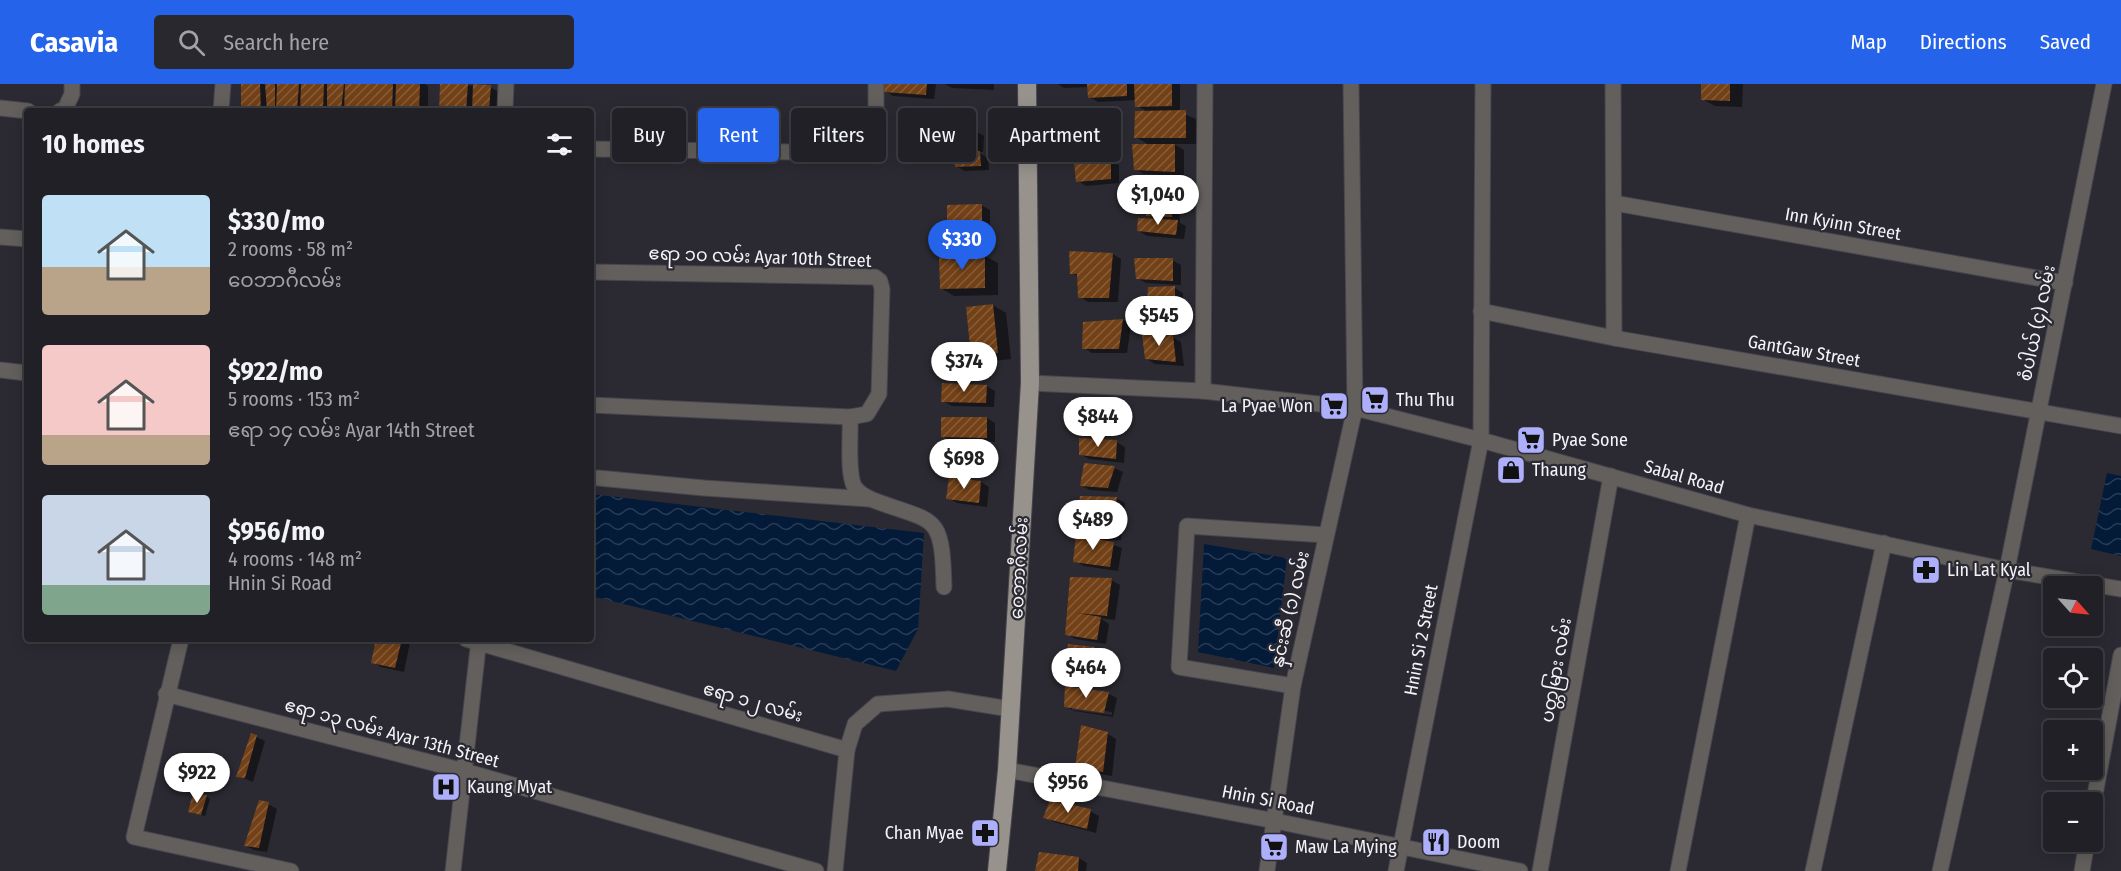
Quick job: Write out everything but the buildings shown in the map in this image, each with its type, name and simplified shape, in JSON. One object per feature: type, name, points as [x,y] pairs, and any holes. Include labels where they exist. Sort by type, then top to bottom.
[{"type":"main road","name":"ဝေဘာဂီလမ်း","points":[[997,871],[1007,770],[1030,383],[1027,84]]},
{"type":"street","points":[[63,108],[72,94],[72,84]]},
{"type":"street","points":[[221,108],[223,84]]},
{"type":"street","points":[[504,108],[506,84]]},
{"type":"street","points":[[594,149],[857,153],[870,146],[876,126],[876,84]]},
{"type":"street","points":[[1203,391],[1205,84]]},
{"type":"street","name":"နှင်းဆီ (၁) လမ်း","points":[[1267,871],[1293,686],[1355,408],[1351,84]]},
{"type":"street","name":"Hnin Si 2 Street","points":[[1396,871],[1481,440],[1483,84]]},
{"type":"street","points":[[1613,84],[1614,338]]},
{"type":"street","name":"စံပါယ် (၄) လမ်း","points":[[1940,871],[2007,570],[2104,84]]},
{"type":"street","points":[[0,108],[24,111]]},
{"type":"street","name":"Inn Kyinn Street","points":[[1614,203],[2065,283]]},
{"type":"street","points":[[0,237],[24,239]]},
{"type":"street","name":"ဧရာ ၁၀ လမ်း Ayar 10th Street","points":[[594,272],[878,279],[882,285],[879,394],[870,412],[850,417]]},
{"type":"street","name":"GantGaw Street","points":[[1482,311],[1614,338],[2121,426]]},
{"type":"street","points":[[0,370],[24,373]]},
{"type":"street","name":"Sabal Road","points":[[1030,383],[1203,391],[1355,408],[1481,440],[1748,515],[2007,570],[2121,589]]},
{"type":"street","points":[[594,405],[850,417],[850,475],[858,492],[869,498],[917,513],[933,524],[943,554],[944,587]]},
{"type":"street","name":"ပတ္တမြား လမ်း","points":[[1540,871],[1611,476]]},
{"type":"street","points":[[598,478],[704,488],[869,498]]},
{"type":"street","points":[[1678,871],[1748,515]]},
{"type":"street","points":[[1293,686],[1179,667],[1187,526],[1326,535]]},
{"type":"street","points":[[1812,871],[1884,543]]},
{"type":"street","points":[[180,642],[166,694],[134,837],[291,871]]},
{"type":"street","points":[[453,871],[464,771],[474,642]]},
{"type":"street","name":"ဧရာ ၁၂ လမ်း","points":[[481,642],[847,750]]},
{"type":"street","points":[[2096,792],[2121,655]]},
{"type":"street","name":"ဧရာ ၁၃ လမ်း Ayar 13th Street","points":[[166,694],[464,771],[816,871]]},
{"type":"street","points":[[835,871],[847,750],[855,724],[878,704],[948,699],[1010,709]]},
{"type":"street","name":"Hnin Si Road","points":[[1007,770],[1520,871]]},
{"type":"street","points":[[2082,871],[2085,852]]},
{"type":"water","points":[[2107,473],[2121,476],[2121,556],[2091,549]]},
{"type":"water","points":[[594,494],[924,533],[918,629],[896,671],[594,597]]},
{"type":"water","points":[[1204,544],[1287,558],[1274,668],[1198,652]]},
{"type":"place","name":"Thu Thu","points":[[1375,400]]},
{"type":"place","name":"La Pyae Won","points":[[1334,406]]},
{"type":"place","name":"Pyae Sone","points":[[1531,440]]},
{"type":"place","name":"Thaung","points":[[1511,470]]},
{"type":"place","name":"Lin Lat Kyal","points":[[1926,570]]},
{"type":"place","name":"Kaung Myat","points":[[446,787]]},
{"type":"place","name":"Chan Myae","points":[[985,833]]},
{"type":"place","name":"Doom","points":[[1436,842]]},
{"type":"place","name":"Maw La Mying","points":[[1274,847]]}]
